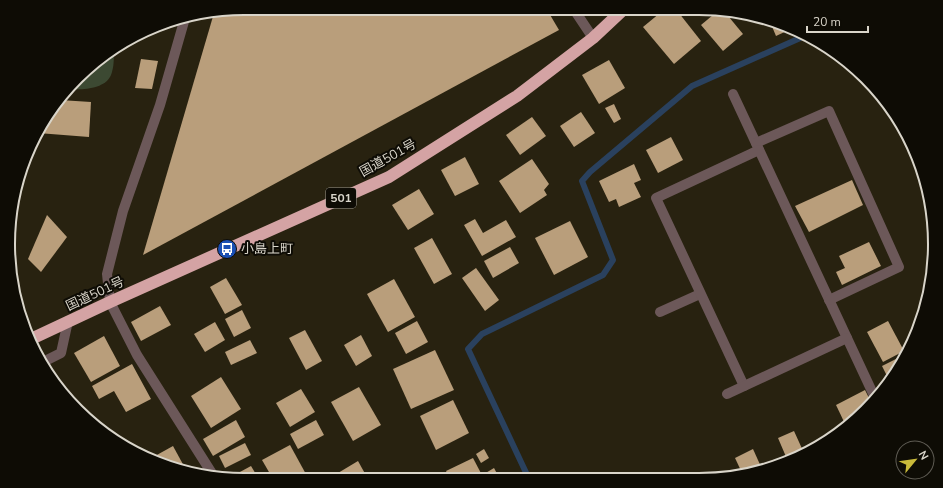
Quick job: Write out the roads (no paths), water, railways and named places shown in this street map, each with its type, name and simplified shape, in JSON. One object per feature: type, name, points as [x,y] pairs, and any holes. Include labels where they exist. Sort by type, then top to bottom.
[{"type":"highway","name":"国道501号","points":[[35,337],[389,177],[517,96],[593,38],[618,15]]},
{"type":"street","points":[[578,15],[593,38]]},
{"type":"street","points":[[183,23],[160,105],[123,212],[107,274],[110,302],[137,356],[210,470]]},
{"type":"street","points":[[733,94],[873,393]]},
{"type":"street","points":[[744,386],[656,198],[829,111],[899,267],[829,300]]},
{"type":"street","points":[[660,312],[700,294]]},
{"type":"street","points":[[47,360],[61,353],[68,321]]},
{"type":"street","points":[[726,394],[847,338]]},
{"type":"waterway","points":[[526,473],[468,349],[482,334],[603,275],[613,260],[582,181],[590,172],[692,86],[799,39]]},
{"type":"place","name":"小島上町","points":[[227,249]]}]
